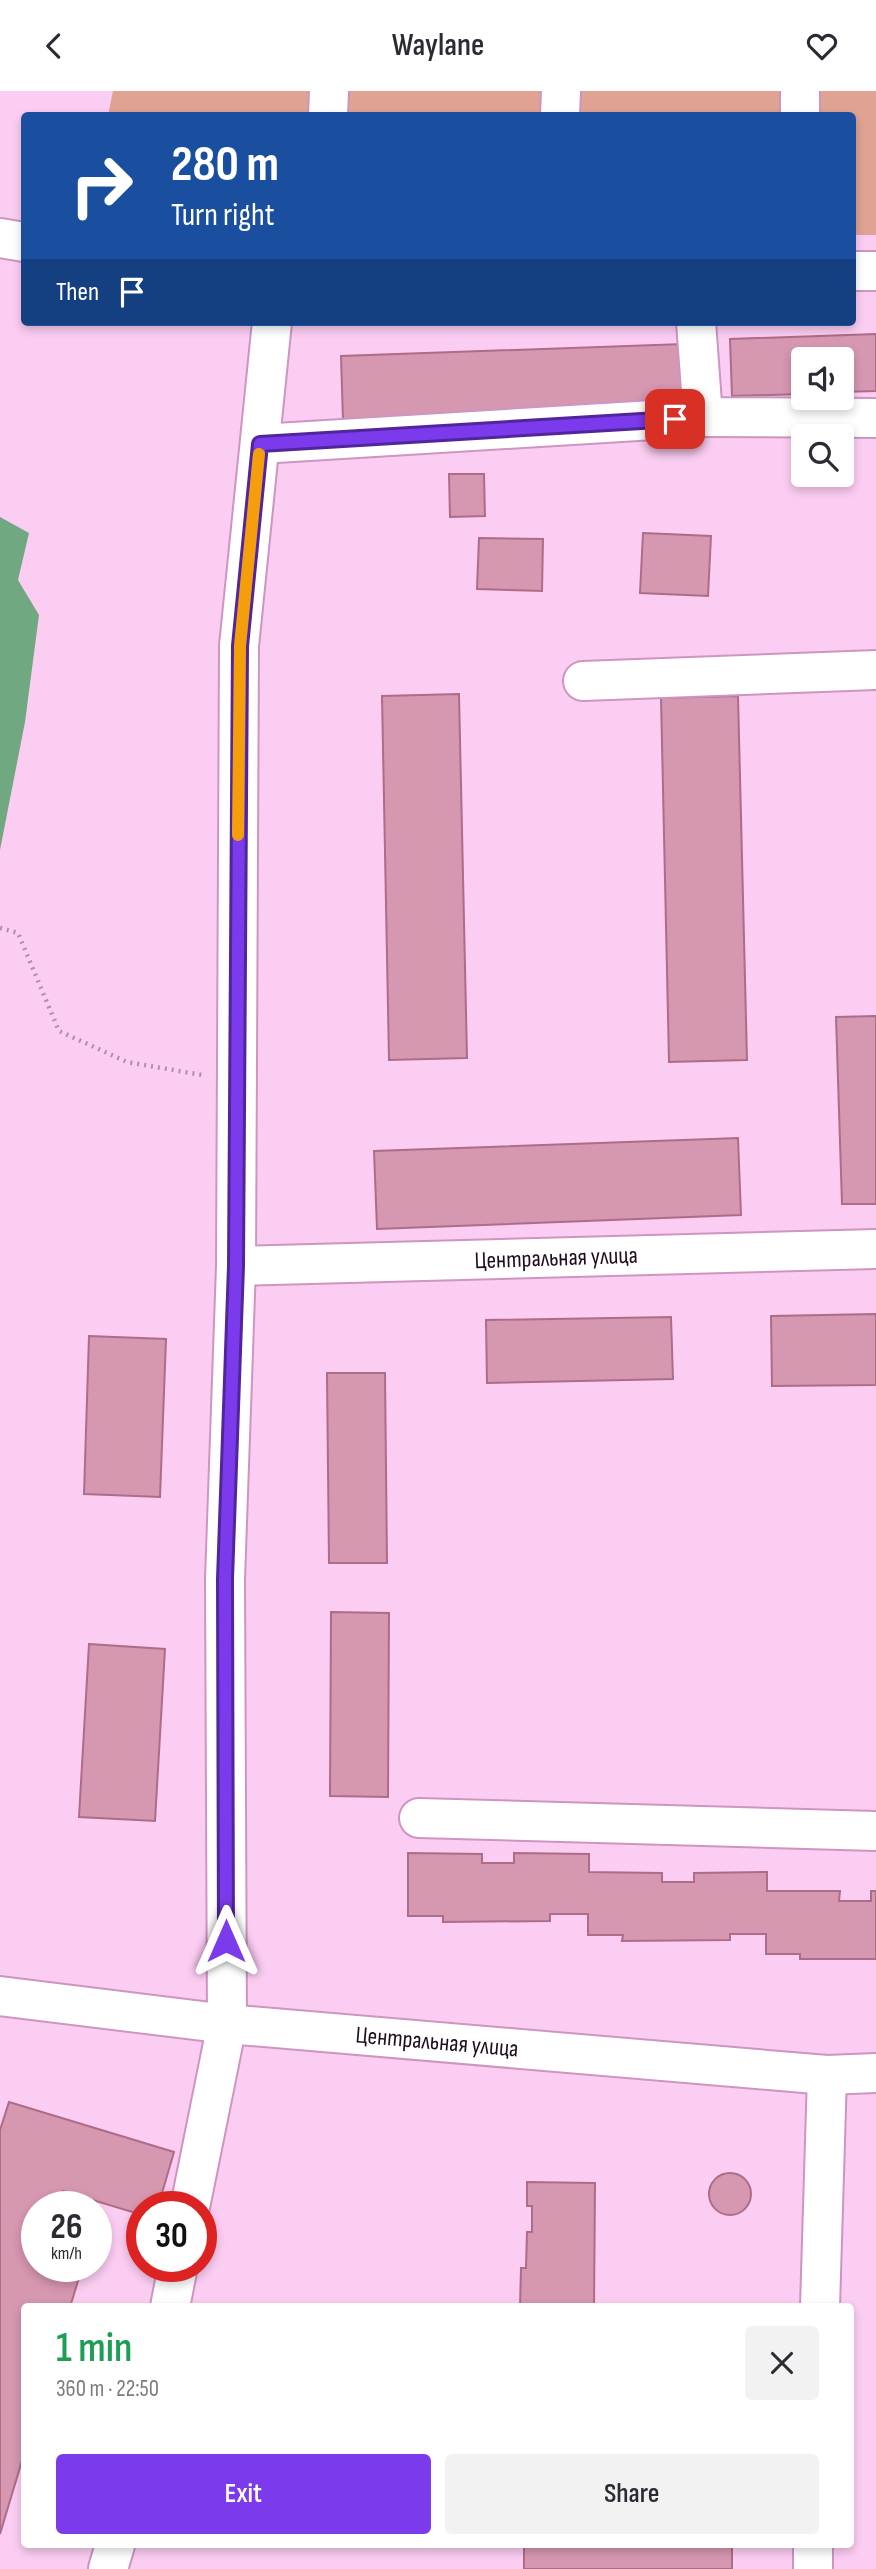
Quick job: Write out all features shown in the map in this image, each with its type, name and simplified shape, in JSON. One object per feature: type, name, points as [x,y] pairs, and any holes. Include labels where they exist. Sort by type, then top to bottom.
[{"type":"street","points":[[328,112],[329,91]]},
{"type":"street","points":[[560,112],[561,91]]},
{"type":"street","points":[[800,91],[800,112]]},
{"type":"street","points":[[0,238],[21,242]]},
{"type":"street","points":[[856,271],[876,271]]},
{"type":"street","points":[[193,2191],[227,2024],[225,1579],[236,1266],[240,646],[272,326]]},
{"type":"street","points":[[696,326],[702,417]]},
{"type":"street","points":[[260,444],[702,417],[876,418]]},
{"type":"street","points":[[583,681],[876,670]]},
{"type":"street","name":"Центральная улица","points":[[236,1266],[876,1249]]},
{"type":"street","points":[[419,1818],[876,1831]]},
{"type":"street","name":"Центральная улица","points":[[0,1996],[227,2024],[827,2075],[876,2073]]},
{"type":"street","points":[[820,2303],[827,2075]]},
{"type":"street","points":[[171,2303],[175,2282]]},
{"type":"street","points":[[108,2569],[113,2548]]},
{"type":"street","points":[[813,2548],[813,2569]]},
{"type":"path","points":[[0,928],[18,933],[59,1031],[127,1062],[237,1081]]},
{"type":"shaded area","points":[[113,91],[876,91],[876,235],[856,235],[856,112],[109,112]]},
{"type":"shaded area","points":[[0,517],[29,533],[18,580],[39,615],[25,722],[0,850]]},
{"type":"building","points":[[876,334],[876,391],[854,392],[854,347],[791,347],[791,394],[732,396],[730,339]]},
{"type":"building","points":[[683,344],[685,409],[343,421],[341,356]]},
{"type":"building","points":[[449,474],[484,474],[485,516],[450,517]]},
{"type":"building","points":[[643,533],[711,536],[708,596],[640,593]]},
{"type":"building","points":[[479,538],[543,539],[542,591],[477,589]]},
{"type":"building","points":[[459,694],[467,1058],[389,1060],[382,696]]},
{"type":"building","points":[[738,696],[747,1060],[669,1062],[661,698]]},
{"type":"building","points":[[876,1016],[876,1204],[842,1204],[836,1017]]},
{"type":"building","points":[[738,1138],[741,1215],[377,1229],[374,1151]]},
{"type":"building","points":[[876,1314],[876,1385],[772,1386],[771,1316]]},
{"type":"building","points":[[671,1317],[673,1379],[487,1383],[486,1320]]},
{"type":"building","points":[[89,1336],[166,1339],[160,1497],[84,1494]]},
{"type":"building","points":[[327,1373],[385,1373],[387,1563],[329,1563]]},
{"type":"building","points":[[331,1612],[389,1613],[388,1797],[330,1796]]},
{"type":"building","points":[[89,1644],[165,1649],[155,1821],[79,1817]]},
{"type":"building","points":[[408,1853],[482,1854],[482,1863],[514,1863],[514,1853],[589,1854],[589,1872],[662,1873],[662,1882],[694,1882],[694,1873],[767,1872],[767,1891],[840,1891],[839,1901],[871,1901],[871,1891],[876,1891],[876,1959],[800,1959],[800,1954],[766,1954],[766,1934],[730,1934],[730,1940],[622,1941],[623,1935],[588,1935],[588,1914],[550,1914],[550,1921],[443,1922],[443,1916],[408,1916]]},
{"type":"building","points":[[9,2102],[174,2152],[163,2191],[126,2191],[126,2210],[112,2206],[112,2191],[21,2191],[21,2282],[78,2282],[71,2303],[21,2303],[21,2464],[0,2534],[0,2130]]},
{"type":"building","points":[[730,2173],[745,2179],[751,2194],[745,2209],[730,2215],[715,2209],[709,2194],[715,2179]]},
{"type":"building","points":[[527,2182],[595,2183],[594,2303],[520,2303],[521,2268],[526,2268],[527,2232],[532,2232],[532,2206],[527,2206]]},
{"type":"building","points":[[524,2548],[732,2548],[732,2569],[524,2569]]},
{"type":"slow traffic","points":[[238,835],[240,646],[259,454]]},
{"type":"route","points":[[226,1941],[225,1579],[236,1266],[240,646],[260,444],[675,419]]}]
